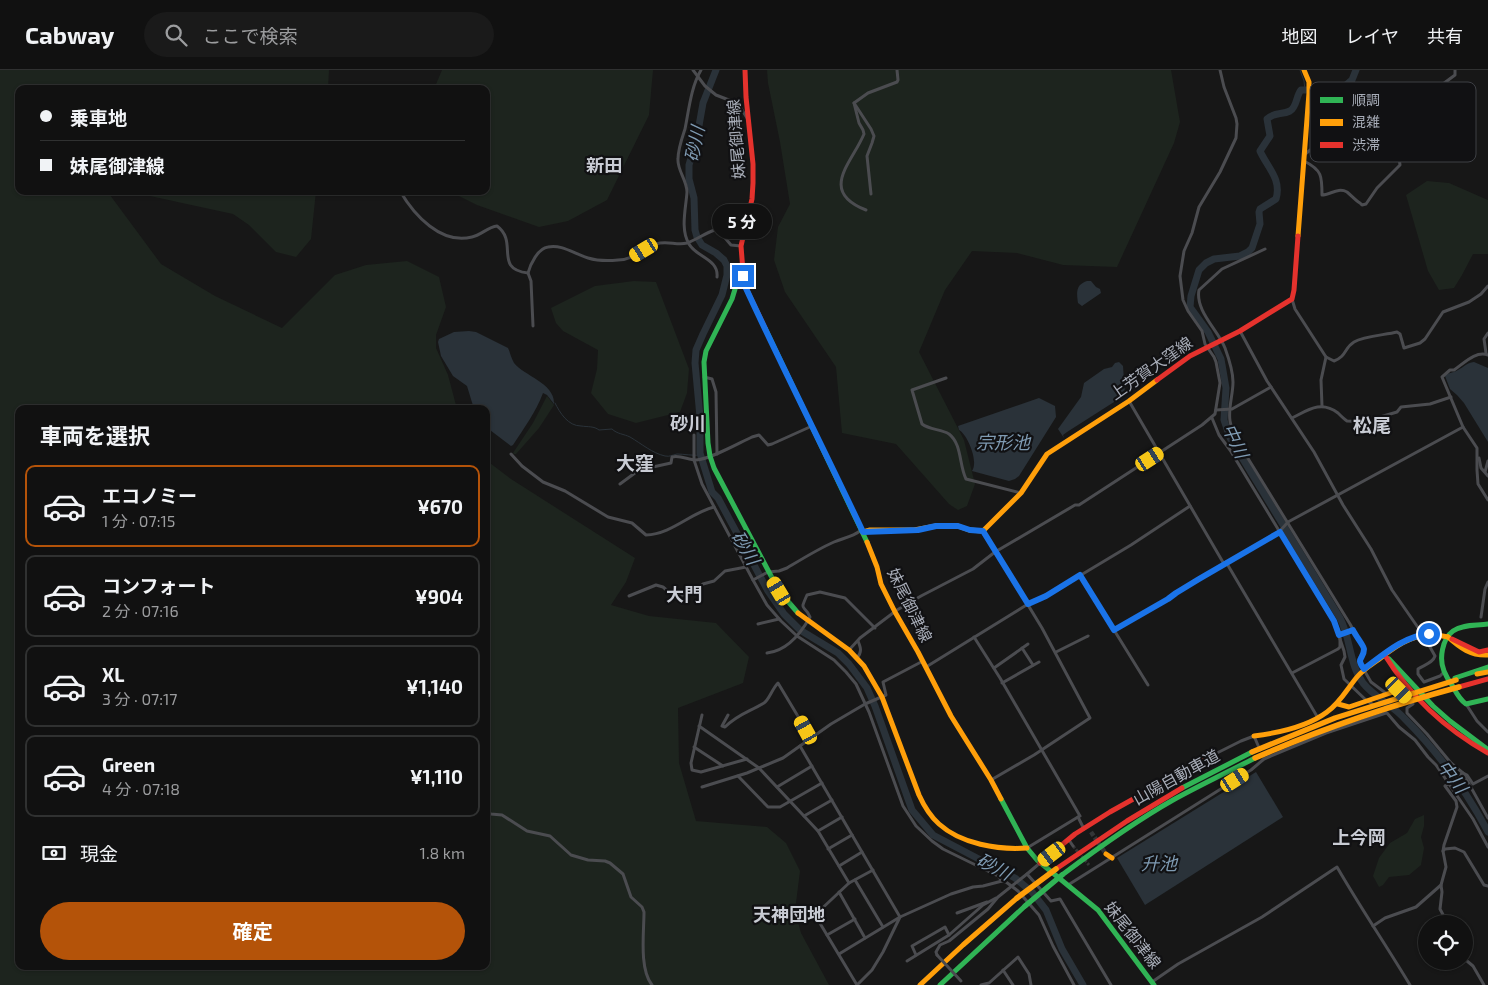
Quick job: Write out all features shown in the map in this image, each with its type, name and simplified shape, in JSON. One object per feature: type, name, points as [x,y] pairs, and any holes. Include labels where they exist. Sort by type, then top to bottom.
[{"type":"main road","name":"妹尾御津線","points":[[746,70],[746,97],[753,164],[753,183],[752,199],[741,246],[744,284],[863,532],[877,567],[881,584],[895,612],[951,716],[991,780],[1027,848],[1040,863],[1098,910],[1153,984]]},
{"type":"main road","points":[[1292,299],[1309,90],[1304,70]]},
{"type":"main road","points":[[742,265],[732,299],[706,351],[704,362],[709,457],[719,480],[766,573],[787,601],[807,622],[848,650],[871,675],[926,809],[939,824],[954,834],[970,841],[1009,849],[1027,848]]},
{"type":"main road","name":"上芳賀大窪線","points":[[983,531],[1021,493],[1047,454],[1129,401],[1179,363],[1208,346],[1240,331],[1292,299]]},
{"type":"main road","points":[[863,532],[918,530],[936,526],[958,526],[970,530],[983,531]]},
{"type":"main road","points":[[1488,624],[1464,626],[1456,629],[1448,637],[1443,653],[1442,665],[1458,696],[1466,704],[1488,699]]},
{"type":"main road","points":[[1254,736],[1280,733],[1323,716],[1338,704],[1363,670],[1399,644],[1420,635],[1440,634],[1479,652],[1488,650]]},
{"type":"main road","points":[[1448,637],[1474,656],[1488,655]]},
{"type":"main road","points":[[1384,654],[1432,706],[1488,752]]},
{"type":"main road","points":[[1455,679],[1488,667]]},
{"type":"main road","name":"山陽自動車道","points":[[920,985],[1017,898],[1056,868],[1101,837],[1193,781],[1335,718],[1455,679],[1488,672]]},
{"type":"main road","name":"山陽自動車道","points":[[940,985],[1025,906],[1105,843],[1160,808],[1254,755],[1337,724],[1488,679]]},
{"type":"main road","points":[[1338,704],[1349,707],[1399,690]]},
{"type":"main road","points":[[1040,863],[1127,802],[1203,760]]},
{"type":"street","points":[[693,70],[705,86],[716,95],[739,105],[748,119]]},
{"type":"street","points":[[701,70],[678,159],[686,184],[684,219],[689,242],[692,249],[716,267],[718,277]]},
{"type":"street","points":[[854,103],[868,93],[897,82],[897,70]]},
{"type":"street","points":[[848,650],[895,612],[973,569],[996,552],[1075,505],[1079,505],[1212,418],[1215,414],[1220,383],[1216,362],[1202,331],[1183,300],[1180,276],[1184,252],[1192,233],[1199,207],[1220,172],[1236,138],[1236,118],[1222,82],[1220,70]]},
{"type":"street","points":[[1446,82],[1455,75],[1455,70]]},
{"type":"street","points":[[854,103],[874,136],[867,156],[871,194]]},
{"type":"street","points":[[854,103],[859,124],[864,134],[844,171],[841,188],[846,198],[852,204],[866,210]]},
{"type":"street","points":[[1310,153],[1304,158],[1320,172],[1323,186],[1322,195],[1336,190],[1343,191],[1362,205],[1366,204],[1377,188],[1400,165],[1400,162]]},
{"type":"street","points":[[402,195],[426,224],[446,235],[456,238],[470,238],[497,226],[501,229],[507,242],[511,267],[519,272],[528,273]]},
{"type":"street","points":[[533,326],[531,281],[528,273],[537,254],[543,248],[559,247],[590,258],[622,260],[657,243],[681,244],[717,231],[731,245],[741,246]]},
{"type":"street","points":[[1265,249],[1222,269],[1199,290],[1198,296],[1201,306],[1220,341],[1232,372],[1233,382],[1229,410],[1231,425],[1236,439],[1364,648],[1359,660],[1363,670],[1375,686],[1387,694]]},
{"type":"street","points":[[1292,299],[1295,309],[1326,357],[1334,361],[1341,358],[1354,342],[1397,332],[1400,334],[1404,348],[1420,343],[1425,339],[1443,312],[1469,302],[1481,294],[1488,286]]},
{"type":"street","points":[[1240,331],[1271,387],[1314,452],[1343,505],[1371,549],[1392,590],[1419,629]]},
{"type":"street","points":[[1488,333],[1484,339],[1487,354],[1481,354],[1469,359],[1442,377],[1463,428],[1476,446],[1481,468],[1488,476]]},
{"type":"street","points":[[1322,406],[1321,380],[1326,357]]},
{"type":"street","points":[[704,377],[712,379],[716,392],[717,454]]},
{"type":"street","points":[[946,378],[912,390],[922,424],[949,435],[958,447],[966,479],[1021,493]]},
{"type":"street","points":[[1217,410],[1229,410],[1271,387]]},
{"type":"street","points":[[1292,418],[1312,408],[1322,406],[1338,413],[1347,421],[1364,422],[1397,412],[1401,407],[1430,404],[1451,397]]},
{"type":"street","points":[[1129,401],[1318,718]]},
{"type":"street","points":[[1212,418],[1219,436],[1230,450],[1334,621],[1345,654],[1341,665],[1344,679],[1387,713],[1399,728],[1415,740],[1436,764],[1473,819],[1488,847]]},
{"type":"street","points":[[620,484],[639,470],[671,463],[672,457],[675,456],[709,457],[752,436],[760,436],[768,444],[812,425]]},
{"type":"street","points":[[1114,630],[1280,532],[1288,522],[1463,428]]},
{"type":"street","points":[[694,435],[694,458],[702,484],[767,605],[779,619],[798,635],[826,654],[842,668],[856,684],[866,703],[903,806],[916,826],[943,849],[998,876],[1030,903],[1039,915],[1074,985]]},
{"type":"street","points":[[1477,452],[1478,484],[1488,500]]},
{"type":"street","points":[[511,454],[522,466],[543,482],[565,491],[608,516],[632,523],[646,535],[663,532],[706,509],[714,507]]},
{"type":"street","points":[[1485,472],[1488,461]]},
{"type":"street","points":[[702,787],[738,776],[783,758],[831,724],[866,703],[886,694],[883,682],[924,664],[974,637],[1131,545],[1190,506]]},
{"type":"street","points":[[753,580],[766,573],[787,568],[832,542],[852,537],[860,531],[863,532]]},
{"type":"street","points":[[983,531],[1056,652],[1090,718],[991,780]]},
{"type":"street","points":[[629,596],[652,586],[660,585],[670,594],[682,595],[697,589],[703,584],[714,581],[725,571],[746,567]]},
{"type":"street","points":[[1080,575],[1148,685]]},
{"type":"street","points":[[1481,617],[1485,589],[1488,582]]},
{"type":"street","points":[[767,652],[781,650],[798,635],[807,622],[810,615],[802,606],[807,594],[820,592],[845,598],[875,628]]},
{"type":"street","points":[[758,624],[779,619]]},
{"type":"street","points":[[1339,635],[1353,630]]},
{"type":"street","points":[[1292,673],[1338,649],[1340,647],[1339,635]]},
{"type":"street","points":[[1056,652],[1088,636]]},
{"type":"street","points":[[974,637],[1080,816],[1078,817],[1088,829]]},
{"type":"street","points":[[1426,640],[1436,656],[1418,669],[1418,674],[1424,682],[1440,676],[1444,672]]},
{"type":"street","points":[[857,658],[860,654],[858,641]]},
{"type":"street","points":[[994,668],[1028,644]]},
{"type":"street","points":[[1022,648],[1033,665]]},
{"type":"street","points":[[1002,683],[1039,662]]},
{"type":"street","points":[[728,715],[722,726],[726,727],[738,716],[766,702],[771,690],[778,683],[811,738]]},
{"type":"street","points":[[1399,690],[1412,704],[1407,708],[1407,713],[1462,774],[1488,818]]},
{"type":"street","points":[[1466,704],[1477,722],[1488,732]]},
{"type":"street","points":[[1066,885],[1109,856],[1251,770],[1264,759],[1326,733],[1387,713]]},
{"type":"street","points":[[702,715],[691,766],[694,771],[701,772],[748,759]]},
{"type":"street","points":[[699,726],[760,768],[778,786],[818,831],[849,883]]},
{"type":"street","points":[[1203,760],[1254,736],[1264,759]]},
{"type":"street","points":[[800,746],[900,917]]},
{"type":"street","points":[[694,747],[724,766]]},
{"type":"street","points":[[778,786],[812,766]]},
{"type":"street","points":[[1462,774],[1467,775],[1473,784],[1488,776]]},
{"type":"street","points":[[1443,915],[1440,909],[1441,885],[1446,867],[1443,851],[1457,807],[1456,801],[1445,786],[1462,774]]},
{"type":"street","points":[[738,776],[768,807],[780,807],[822,783]]},
{"type":"street","points":[[804,816],[832,800]]},
{"type":"street","points":[[490,814],[502,815],[527,831],[550,836],[571,855],[588,860],[605,860],[624,874],[631,897],[642,907],[644,912],[644,966],[652,985]]},
{"type":"street","points":[[818,831],[842,817]]},
{"type":"street","points":[[1027,848],[1078,817]]},
{"type":"street","points":[[828,849],[852,835]]},
{"type":"street","points":[[1443,851],[1449,848],[1464,852],[1484,885],[1488,886]]},
{"type":"street","points":[[839,866],[862,852]]},
{"type":"street","points":[[907,961],[949,935],[1040,863]]},
{"type":"street","points":[[1089,865],[1092,869]]},
{"type":"street","points":[[1153,984],[1190,957],[1262,916],[1337,867],[1410,985]]},
{"type":"street","points":[[873,870],[849,883],[815,915],[857,985],[872,970],[900,917]]},
{"type":"street","points":[[1026,875],[1051,901],[1060,899],[1111,985]]},
{"type":"street","points":[[855,880],[883,927]]},
{"type":"street","points":[[839,954],[900,917],[950,894],[1002,881]]},
{"type":"street","points":[[1373,926],[1385,918],[1416,907],[1441,885]]},
{"type":"street","points":[[839,892],[865,938]]},
{"type":"street","points":[[965,985],[936,952],[940,945],[949,941],[988,908],[998,897]]},
{"type":"street","points":[[957,912],[990,902]]},
{"type":"street","points":[[827,935],[855,919]]},
{"type":"street","points":[[916,955],[912,946],[944,928],[949,935]]},
{"type":"street","points":[[981,985],[990,984],[1018,957],[1029,974],[1032,985]]},
{"type":"street","points":[[1473,966],[1484,985]]},
{"type":"street","points":[[1003,970],[1013,985]]},
{"type":"shaded area","points":[[0,70],[329,70],[328,85],[15,85],[15,195],[110,195],[161,264],[215,296],[282,328],[335,275],[366,265],[407,261],[439,277],[446,307],[436,335],[436,348],[448,375],[456,405],[15,405],[15,970],[490,970],[490,463],[511,479],[635,558],[626,582],[611,605],[649,616],[716,623],[749,657],[743,683],[678,708],[679,763],[696,821],[767,827],[786,843],[800,871],[795,911],[801,933],[829,985],[0,985]]},
{"type":"shaded area","points":[[442,70],[653,70],[649,115],[607,200],[568,221],[539,227],[477,205],[457,195],[490,195],[490,85],[436,85]]},
{"type":"shaded area","points":[[767,70],[1171,70],[1180,122],[1174,143],[1117,267],[1063,265],[1017,253],[972,251],[945,290],[919,352],[964,440],[975,484],[967,506],[958,510],[949,504],[896,444],[842,433],[836,367],[785,292],[774,260],[778,227],[790,204]]},
{"type":"shaded area","points":[[1427,181],[1449,183],[1488,200],[1488,254],[1473,254],[1454,288],[1439,290],[1428,271],[1406,195]]},
{"type":"shaded area","points":[[145,195],[316,195],[311,239],[296,257],[276,252],[249,225],[233,214]]},
{"type":"shaded area","points":[[634,281],[656,282],[689,369],[687,393],[680,412],[636,423],[608,414],[591,393],[597,369],[598,350],[563,331],[556,323],[551,308],[595,286]]},
{"type":"shaded area","points":[[547,396],[554,405],[539,428],[514,454],[513,453],[533,423]]},
{"type":"shaded area","points":[[1424,815],[1421,837],[1424,848],[1421,865],[1409,875],[1389,877],[1379,887],[1373,876],[1379,858],[1390,843],[1407,833],[1415,819]]},
{"type":"water","points":[[1091,281],[1100,289],[1101,293],[1082,306],[1078,303],[1078,290],[1080,285]]},
{"type":"water","points":[[454,332],[476,332],[508,348],[514,363],[550,391],[554,404],[543,393],[530,420],[513,445],[511,446],[490,430],[490,405],[473,405],[467,386],[453,376],[441,356],[439,339]]},
{"type":"water","points":[[1119,362],[1123,366],[1125,395],[1067,432],[1063,435],[1064,438],[1058,429],[1081,397],[1084,383],[1104,369],[1112,367],[1115,363]]},
{"type":"water","points":[[1474,362],[1488,368],[1488,442],[1464,403],[1450,389],[1445,376]]},
{"type":"water","name":"宗形池","points":[[1039,398],[1055,406],[1056,417],[1019,476],[1009,481],[972,471],[974,461],[971,448],[958,426]]},
{"type":"water","name":"升池","points":[[1256,772],[1283,817],[1145,905],[1117,858]]},
{"type":"waterway","name":"砂川","points":[[716,70],[703,103],[697,137],[689,165],[689,179],[694,198],[697,237],[702,245],[716,253],[724,260],[727,266],[727,275],[722,295],[696,350],[695,363],[700,417],[700,453],[712,492],[718,498],[768,591],[784,614],[800,630],[838,653],[867,688],[912,810],[933,835],[1015,878],[1032,892],[1046,910],[1062,949],[1083,985]]},
{"type":"waterway","points":[[1300,70],[1305,90]]},
{"type":"waterway","name":"中川","points":[[1350,82],[1356,70]]},
{"type":"waterway","name":"中川","points":[[1310,90],[1301,90],[1290,111],[1272,115],[1267,119],[1270,136],[1260,151],[1273,174],[1277,185],[1277,192],[1276,199],[1260,209],[1260,224],[1252,248],[1240,256],[1214,259],[1206,263],[1199,270],[1191,296],[1190,307],[1208,332],[1221,359],[1226,388],[1224,420],[1230,438],[1340,618],[1358,676],[1367,688],[1404,718],[1439,757],[1470,801],[1488,832]]},
{"type":"waterway","points":[[555,403],[559,411],[572,424],[593,427],[599,430],[612,429],[665,456],[677,454],[701,455]]},
{"type":"tunnel","points":[[1091,832],[1106,854]]},
{"type":"tunnel","points":[[1073,846],[1089,865]]},
{"type":"traffic: fast","points":[[742,266],[732,299],[706,351],[704,362],[710,456],[714,468],[779,591],[798,613]]},
{"type":"traffic: fast","points":[[765,328],[867,542]]},
{"type":"traffic: fast","points":[[1488,624],[1466,626],[1453,631],[1446,639],[1442,650],[1442,666],[1464,702],[1466,704],[1488,699]]},
{"type":"traffic: fast","points":[[1389,659],[1433,706],[1487,749]]},
{"type":"traffic: fast","points":[[1455,678],[1488,667]]},
{"type":"traffic: fast","points":[[1182,788],[1252,752]]},
{"type":"traffic: fast","points":[[1062,875],[1159,808],[1255,758]]},
{"type":"traffic: fast","points":[[1001,799],[1027,848],[1037,860],[1098,910],[1154,985]]},
{"type":"traffic: fast","points":[[1025,906],[1062,875]]},
{"type":"traffic: fast","points":[[940,985],[1025,906]]},
{"type":"traffic: slow","points":[[1298,236],[1309,93],[1309,82],[1304,70]]},
{"type":"traffic: slow","points":[[863,532],[870,530],[914,530],[936,526],[958,526],[969,530],[983,531],[1021,493],[1047,454],[1129,401],[1157,380]]},
{"type":"traffic: slow","points":[[867,542],[877,567],[881,584],[895,612],[951,716],[1001,799]]},
{"type":"traffic: slow","points":[[798,613],[849,650],[864,666],[882,697],[919,795],[936,821],[948,831],[969,841],[992,847],[1027,848]]},
{"type":"traffic: slow","points":[[1254,736],[1292,729],[1311,722],[1327,712],[1336,704],[1362,672],[1402,643],[1419,636],[1438,635],[1448,637]]},
{"type":"traffic: slow","points":[[1448,637],[1466,650],[1476,654],[1488,655]]},
{"type":"traffic: slow","points":[[1477,674],[1488,672]]},
{"type":"traffic: slow","points":[[1252,752],[1335,718],[1456,680]]},
{"type":"traffic: slow","points":[[1255,758],[1305,737],[1356,719],[1459,687]]},
{"type":"traffic: slow","points":[[1338,704],[1349,707],[1399,690]]},
{"type":"traffic: slow","points":[[1106,854],[1112,858]]},
{"type":"traffic: slow","points":[[1017,898],[1056,869]]},
{"type":"traffic: slow","points":[[920,985],[1017,898]]},
{"type":"traffic: jam","points":[[745,70],[753,183],[752,199],[741,246],[744,284],[765,328]]},
{"type":"traffic: jam","points":[[1157,380],[1190,356],[1240,331],[1292,299],[1298,236]]},
{"type":"traffic: jam","points":[[1452,639],[1479,652],[1488,650]]},
{"type":"traffic: jam","points":[[1384,654],[1405,684],[1430,710],[1457,733],[1488,753]]},
{"type":"traffic: jam","points":[[1459,687],[1488,679]]},
{"type":"traffic: jam","points":[[1040,863],[1075,834],[1110,812],[1203,760]]},
{"type":"traffic: jam","points":[[1056,869],[1127,821],[1182,788]]},
{"type":"district","name":"新田","points":[[604,166]]},
{"type":"district","name":"砂川","points":[[688,424]]},
{"type":"district","name":"松尾","points":[[1372,425]]},
{"type":"district","name":"大窪","points":[[635,463]]},
{"type":"district","name":"大門","points":[[684,595]]},
{"type":"district","name":"上今岡","points":[[1359,838]]},
{"type":"district","name":"天神団地","points":[[789,915]]},
{"type":"route","points":[[743,276],[744,284],[783,368],[863,532],[870,530],[918,530],[936,526],[958,526],[970,530],[983,531],[1028,604],[1046,596],[1080,575],[1114,630],[1280,532],[1334,621],[1339,635],[1353,630],[1363,645],[1364,651],[1359,660],[1364,669],[1410,638],[1429,634]]}]
